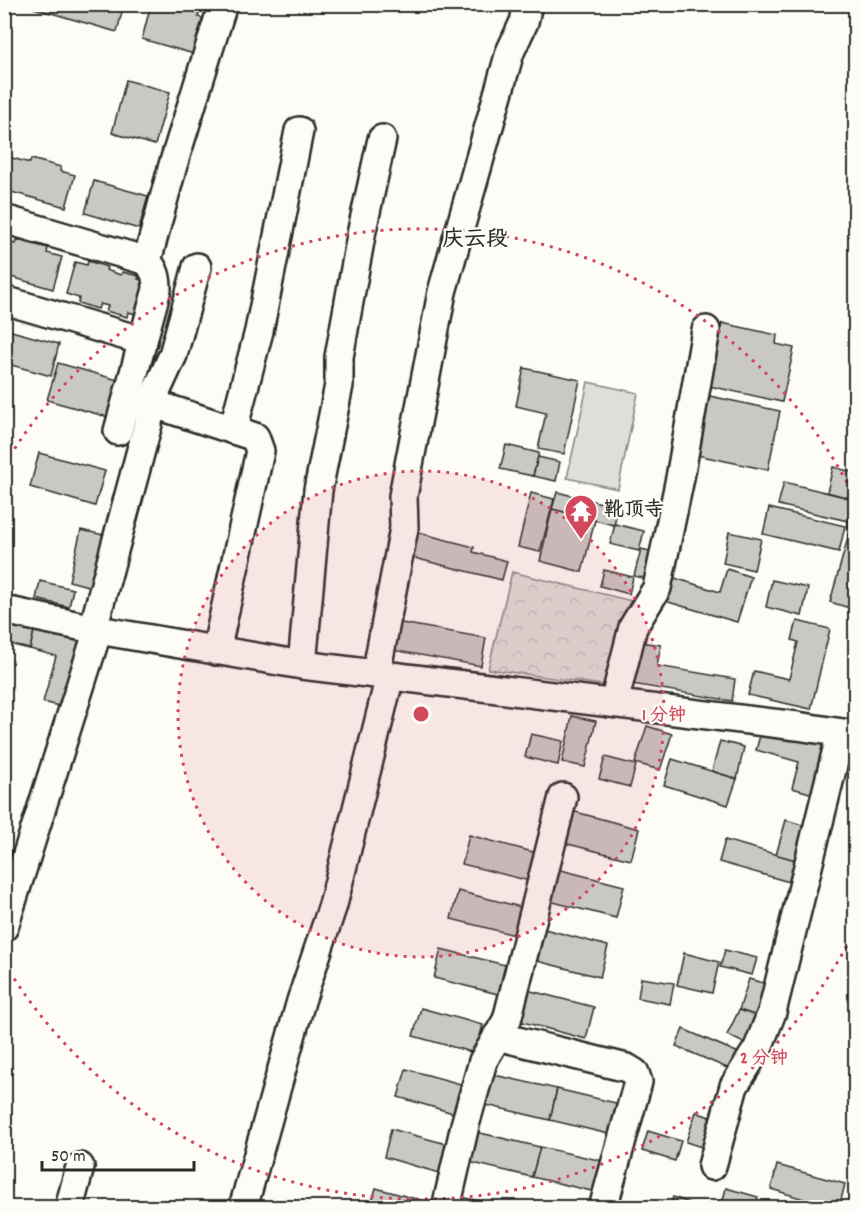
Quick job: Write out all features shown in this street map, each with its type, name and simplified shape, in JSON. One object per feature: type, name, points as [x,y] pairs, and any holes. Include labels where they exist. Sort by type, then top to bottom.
[{"type":"street","points":[[243,1208],[301,1001],[333,905],[383,675],[404,528],[403,496],[442,292],[510,52],[524,22],[528,4]]},
{"type":"street","points":[[147,261],[220,5]]},
{"type":"street","points":[[233,430],[259,331],[299,131]]},
{"type":"street","points":[[302,665],[318,490],[339,385],[339,357],[362,230],[382,139]]},
{"type":"street","points":[[4,219],[147,261],[155,272],[157,289],[118,431]]},
{"type":"street","points":[[4,927],[95,629],[148,424],[151,403],[172,355],[197,267]]},
{"type":"street","points":[[4,300],[143,341]]},
{"type":"street","points":[[614,703],[633,627],[657,588],[680,478],[706,330]]},
{"type":"street","points":[[151,403],[255,437],[260,451],[216,651]]},
{"type":"street","points":[[4,610],[95,629],[302,665],[785,724],[848,734],[772,1012],[758,1048],[734,1086],[712,1166]]},
{"type":"street","points":[[446,1208],[465,1125],[483,1061],[507,1020],[563,797]]},
{"type":"street","points":[[497,1036],[627,1068],[635,1073],[638,1082],[603,1208]]},
{"type":"street","points":[[69,1208],[80,1167]]},
{"type":"green space","points":[[588,382],[638,393],[618,489],[567,478]]},
{"type":"green space","points":[[512,572],[632,601],[609,686],[488,669]]},
{"type":"building","points":[[20,4],[124,4],[117,32]]},
{"type":"building","points":[[151,4],[162,7],[163,4],[170,4],[180,7],[179,11],[182,12],[183,8],[199,13],[198,17],[211,21],[201,56],[142,39]]},
{"type":"building","points":[[126,80],[170,92],[155,145],[112,133]]},
{"type":"building","points":[[4,152],[6,152],[5,156],[30,163],[31,159],[61,167],[60,171],[75,175],[66,207],[4,190]]},
{"type":"building","points":[[94,181],[148,196],[139,229],[85,213]]},
{"type":"building","points":[[17,240],[48,248],[47,253],[62,257],[53,289],[4,275],[4,241],[16,244]]},
{"type":"building","points":[[88,261],[107,267],[106,270],[121,275],[122,272],[139,276],[138,279],[148,282],[140,315],[128,312],[127,317],[106,311],[108,306],[100,304],[98,309],[78,303],[79,298],[66,294],[75,262],[87,265]]},
{"type":"building","points":[[722,323],[777,335],[776,344],[794,348],[782,402],[709,386]]},
{"type":"building","points":[[4,329],[59,344],[51,376],[4,363]]},
{"type":"building","points":[[58,363],[125,382],[115,419],[47,400]]},
{"type":"building","points":[[524,368],[580,380],[564,454],[538,449],[546,413],[516,406]]},
{"type":"building","points":[[705,395],[780,411],[768,470],[692,454]]},
{"type":"building","points":[[506,445],[539,453],[533,476],[500,469]]},
{"type":"building","points":[[39,453],[105,471],[95,506],[30,487]]},
{"type":"building","points":[[538,457],[560,462],[556,481],[533,476]]},
{"type":"building","points":[[833,467],[856,473],[853,499],[827,492]]},
{"type":"building","points":[[784,482],[853,499],[848,521],[778,505]]},
{"type":"building","points":[[557,492],[618,507],[614,525],[552,509]]},
{"type":"building","points":[[531,493],[554,499],[540,552],[518,547]]},
{"type":"building","points":[[853,505],[856,506],[856,529],[847,527]]},
{"type":"building","points":[[769,508],[845,526],[839,552],[763,534]]},
{"type":"building","points":[[552,509],[595,520],[582,572],[540,561]]},
{"type":"building","points":[[615,524],[644,531],[639,551],[610,544]]},
{"type":"building","points":[[81,530],[104,535],[92,587],[69,581]]},
{"type":"building","points":[[412,531],[474,547],[473,552],[507,561],[502,580],[406,556]]},
{"type":"building","points":[[729,532],[761,539],[754,570],[723,563]]},
{"type":"building","points":[[849,534],[856,536],[856,610],[830,602]]},
{"type":"building","points":[[641,549],[654,552],[648,579],[634,576]]},
{"type":"building","points":[[727,569],[751,577],[737,622],[658,599],[665,575],[720,592]]},
{"type":"building","points":[[604,570],[633,577],[629,594],[600,586]]},
{"type":"building","points":[[772,580],[808,588],[802,616],[766,607]]},
{"type":"building","points":[[40,581],[73,589],[69,607],[36,599]]},
{"type":"building","points":[[4,620],[35,627],[30,649],[4,643]]},
{"type":"building","points":[[797,621],[830,629],[811,709],[748,695],[754,671],[789,679],[798,642],[792,640]]},
{"type":"building","points":[[396,622],[486,638],[481,666],[392,650]]},
{"type":"building","points":[[35,627],[85,641],[67,708],[43,702],[56,656],[30,649]]},
{"type":"building","points":[[639,642],[661,645],[657,666],[735,679],[732,701],[632,684]]},
{"type":"building","points":[[572,716],[596,721],[585,767],[562,762]]},
{"type":"building","points":[[647,726],[672,734],[660,770],[635,763]]},
{"type":"building","points":[[762,728],[829,746],[817,795],[792,788],[799,762],[756,750]]},
{"type":"building","points":[[531,734],[563,741],[558,765],[525,757]]},
{"type":"building","points":[[720,741],[744,747],[737,779],[712,771]]},
{"type":"building","points":[[605,757],[636,765],[630,787],[599,779]]},
{"type":"building","points":[[672,759],[737,779],[728,805],[664,785]]},
{"type":"building","points":[[572,811],[639,829],[631,860],[564,843]]},
{"type":"building","points":[[786,820],[809,827],[799,861],[776,855]]},
{"type":"building","points":[[469,835],[537,853],[530,881],[462,864]]},
{"type":"building","points":[[725,840],[799,861],[793,883],[719,862]]},
{"type":"building","points":[[557,869],[624,886],[616,918],[549,901]]},
{"type":"building","points":[[458,891],[525,908],[519,936],[451,919]]},
{"type":"building","points":[[541,928],[608,946],[600,977],[533,960]]},
{"type":"building","points":[[441,949],[509,966],[502,995],[434,978]]},
{"type":"building","points":[[725,950],[757,958],[752,975],[720,967]]},
{"type":"building","points":[[684,953],[719,962],[712,993],[677,985]]},
{"type":"building","points":[[641,978],[674,983],[670,1004],[638,998]]},
{"type":"building","points":[[749,979],[770,985],[760,1017],[739,1010]]},
{"type":"building","points":[[527,990],[594,1007],[586,1039],[519,1021]]},
{"type":"building","points":[[421,1008],[483,1025],[475,1053],[413,1036]]},
{"type":"building","points":[[739,1010],[760,1017],[746,1044],[727,1035]]},
{"type":"building","points":[[683,1029],[741,1054],[734,1071],[676,1046]]},
{"type":"building","points":[[406,1069],[468,1086],[460,1115],[398,1097]]},
{"type":"building","points":[[494,1075],[557,1089],[550,1120],[486,1105]]},
{"type":"building","points":[[557,1089],[620,1104],[613,1135],[550,1120]]},
{"type":"building","points":[[696,1112],[718,1120],[708,1149],[686,1142]]},
{"type":"building","points":[[391,1129],[454,1146],[446,1175],[384,1157]]},
{"type":"building","points":[[648,1131],[681,1141],[675,1161],[642,1151]]},
{"type":"building","points":[[476,1132],[540,1147],[532,1177],[469,1162]]},
{"type":"building","points":[[540,1147],[603,1161],[596,1192],[532,1177]]},
{"type":"building","points":[[777,1165],[845,1184],[839,1208],[771,1189]]},
{"type":"building","points":[[376,1188],[438,1205],[437,1208],[370,1208]]},
{"type":"building","points":[[726,1188],[758,1197],[755,1208],[721,1208]]},
{"type":"building","points":[[461,1197],[507,1208],[459,1208]]},
{"type":"building","points":[[673,1197],[695,1205],[694,1208],[669,1208]]},
{"type":"place","name":"靴顶寺","points":[[581,540]]},
{"type":"district","name":"庆云段","points":[[475,240]]}]
